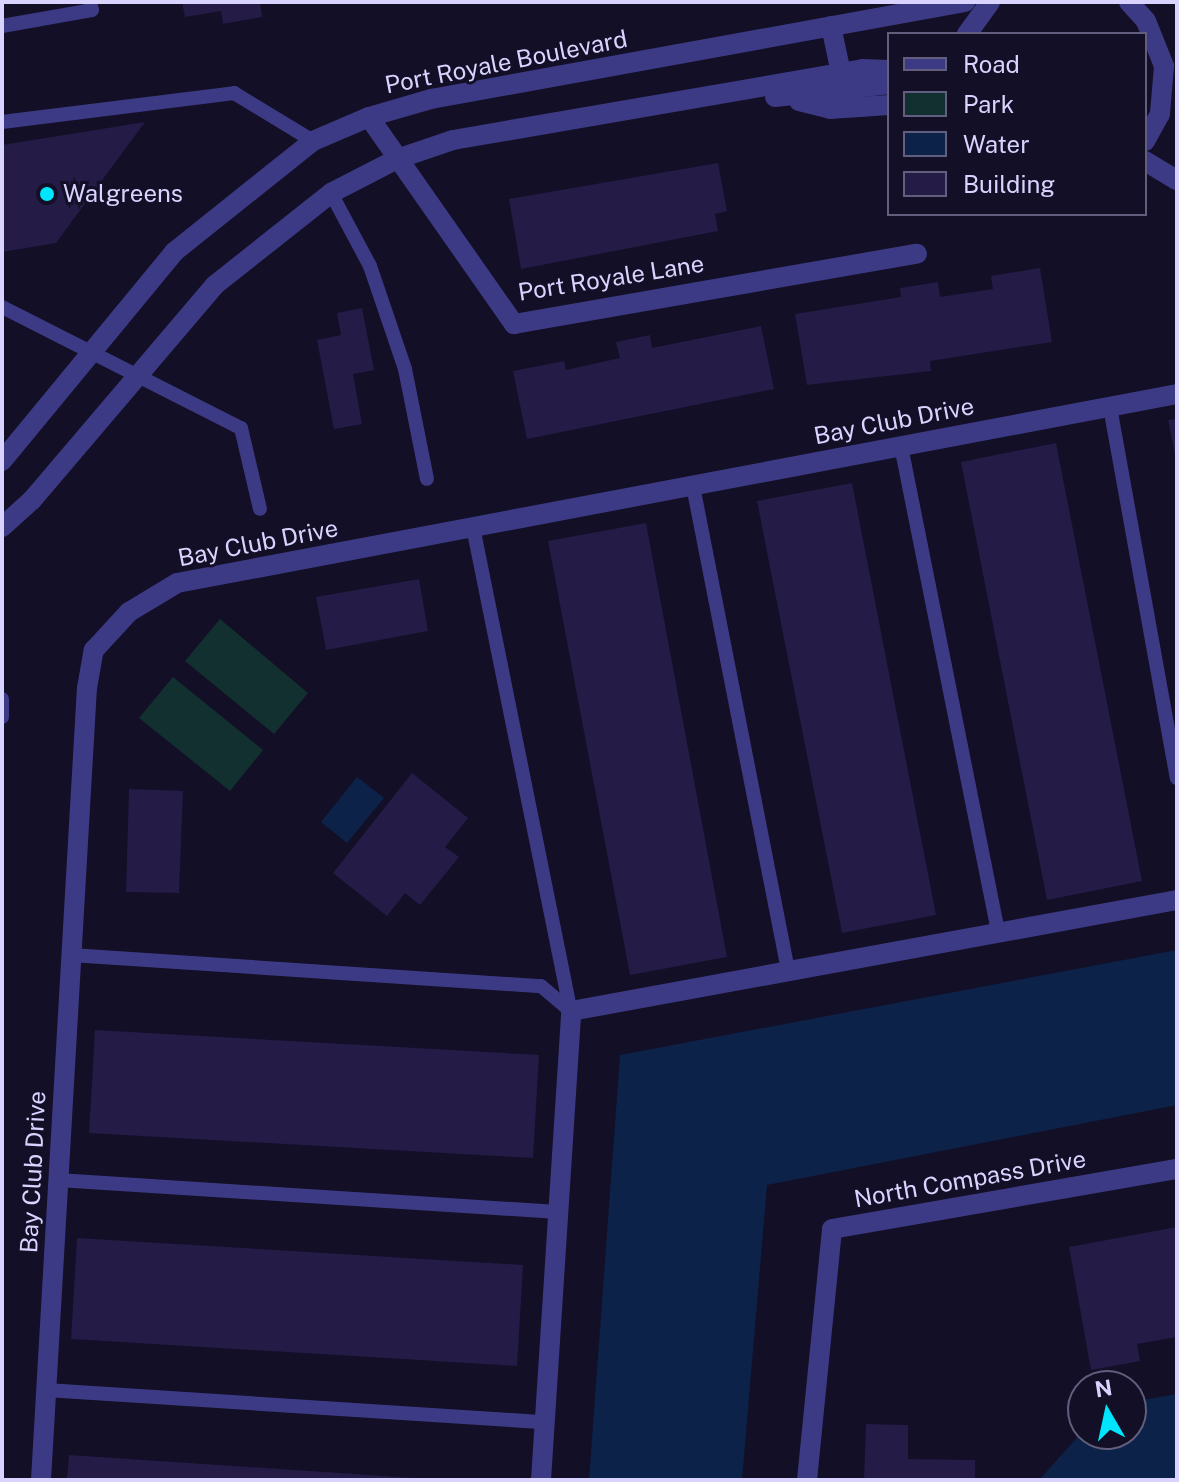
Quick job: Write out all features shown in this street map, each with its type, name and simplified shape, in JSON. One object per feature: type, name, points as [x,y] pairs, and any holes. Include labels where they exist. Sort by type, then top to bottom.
[{"type":"street","name":"Port Royale Boulevard","points":[[2,461],[174,252],[313,141],[369,117],[431,99],[965,2]]},
{"type":"street","points":[[968,32],[990,2]]},
{"type":"street","points":[[1129,2],[1146,21],[1164,66],[1160,114],[1147,137]]},
{"type":"street","points":[[831,26],[841,73]]},
{"type":"street","points":[[2,527],[32,500],[215,285],[331,193],[397,159],[453,140],[841,73],[887,70]]},
{"type":"street","points":[[788,98],[887,84]]},
{"type":"street","points":[[735,93],[788,98],[830,109],[887,105]]},
{"type":"street","name":"Port Royale Lane","points":[[369,117],[514,324],[917,254]]},
{"type":"street","points":[[1147,162],[1177,180]]},
{"type":"street","name":"Bay Club Drive","points":[[41,1480],[87,688],[94,650],[129,612],[177,583],[1177,394]]},
{"type":"street","points":[[541,1480],[571,1011],[1177,900]]},
{"type":"street","name":"North Compass Drive","points":[[807,1480],[832,1229],[1177,1169]]},
{"type":"lane","points":[[2,26],[92,10],[90,2]]},
{"type":"lane","points":[[2,122],[234,93],[313,141]]},
{"type":"lane","points":[[331,193],[375,280],[405,369],[427,479]]},
{"type":"lane","points":[[2,307],[241,428],[260,509]]},
{"type":"lane","points":[[1110,407],[1177,778]]},
{"type":"lane","points":[[901,446],[998,933]]},
{"type":"lane","points":[[693,486],[788,971]]},
{"type":"lane","points":[[473,527],[571,1011]]},
{"type":"lane","points":[[2,699],[2,717]]},
{"type":"lane","points":[[71,955],[541,986],[571,1011]]},
{"type":"lane","points":[[58,1180],[558,1212]]},
{"type":"lane","points":[[46,1390],[544,1422]]},
{"type":"green space","points":[[220,619],[308,693],[274,734],[185,661]]},
{"type":"green space","points":[[173,677],[263,750],[230,791],[139,718]]},
{"type":"water","points":[[357,777],[384,798],[347,843],[321,822]]},
{"type":"water","points":[[1177,950],[1177,1105],[767,1185],[742,1480],[589,1480],[620,1055]]},
{"type":"water","points":[[1177,1394],[1177,1480],[1039,1480],[1067,1449],[1147,1450],[1147,1399]]},
{"type":"building","points":[[182,2],[260,2],[262,17],[223,24],[221,11],[185,17]]},
{"type":"building","name":"Walgreens","points":[[145,122],[56,243],[2,252],[2,145]]},
{"type":"building","points":[[718,163],[727,211],[715,214],[718,231],[521,269],[509,199]]},
{"type":"building","points":[[1040,268],[1052,342],[930,361],[931,371],[807,385],[795,314],[901,297],[900,288],[938,282],[940,297],[993,289],[991,276]]},
{"type":"building","points":[[362,308],[374,370],[353,374],[362,424],[334,429],[317,340],[341,335],[337,313]]},
{"type":"building","points":[[761,326],[774,389],[527,439],[513,371],[564,361],[566,370],[620,358],[616,342],[650,335],[652,348]]},
{"type":"building","points":[[1177,419],[1177,459],[1176,459],[1168,420]]},
{"type":"building","points":[[1056,443],[1142,881],[1047,900],[961,462]]},
{"type":"building","points":[[852,483],[936,915],[842,933],[757,501]]},
{"type":"building","points":[[646,523],[727,957],[630,975],[548,541]]},
{"type":"building","points":[[419,579],[428,631],[326,650],[316,597]]},
{"type":"building","points":[[412,773],[468,818],[445,847],[459,857],[420,905],[405,893],[387,916],[333,873]]},
{"type":"building","points":[[129,789],[183,791],[179,893],[126,892]]},
{"type":"building","points":[[95,1030],[539,1055],[533,1158],[89,1133]]},
{"type":"building","points":[[1177,1227],[1177,1337],[1137,1344],[1140,1361],[1091,1370],[1069,1247]]},
{"type":"building","points":[[77,1238],[523,1265],[517,1366],[71,1339]]},
{"type":"building","points":[[866,1424],[908,1425],[908,1459],[975,1460],[975,1480],[864,1480]]},
{"type":"building","points":[[69,1455],[414,1478],[414,1480],[67,1480]]},
{"type":"place","name":"Walgreens","points":[[47,194]]}]
